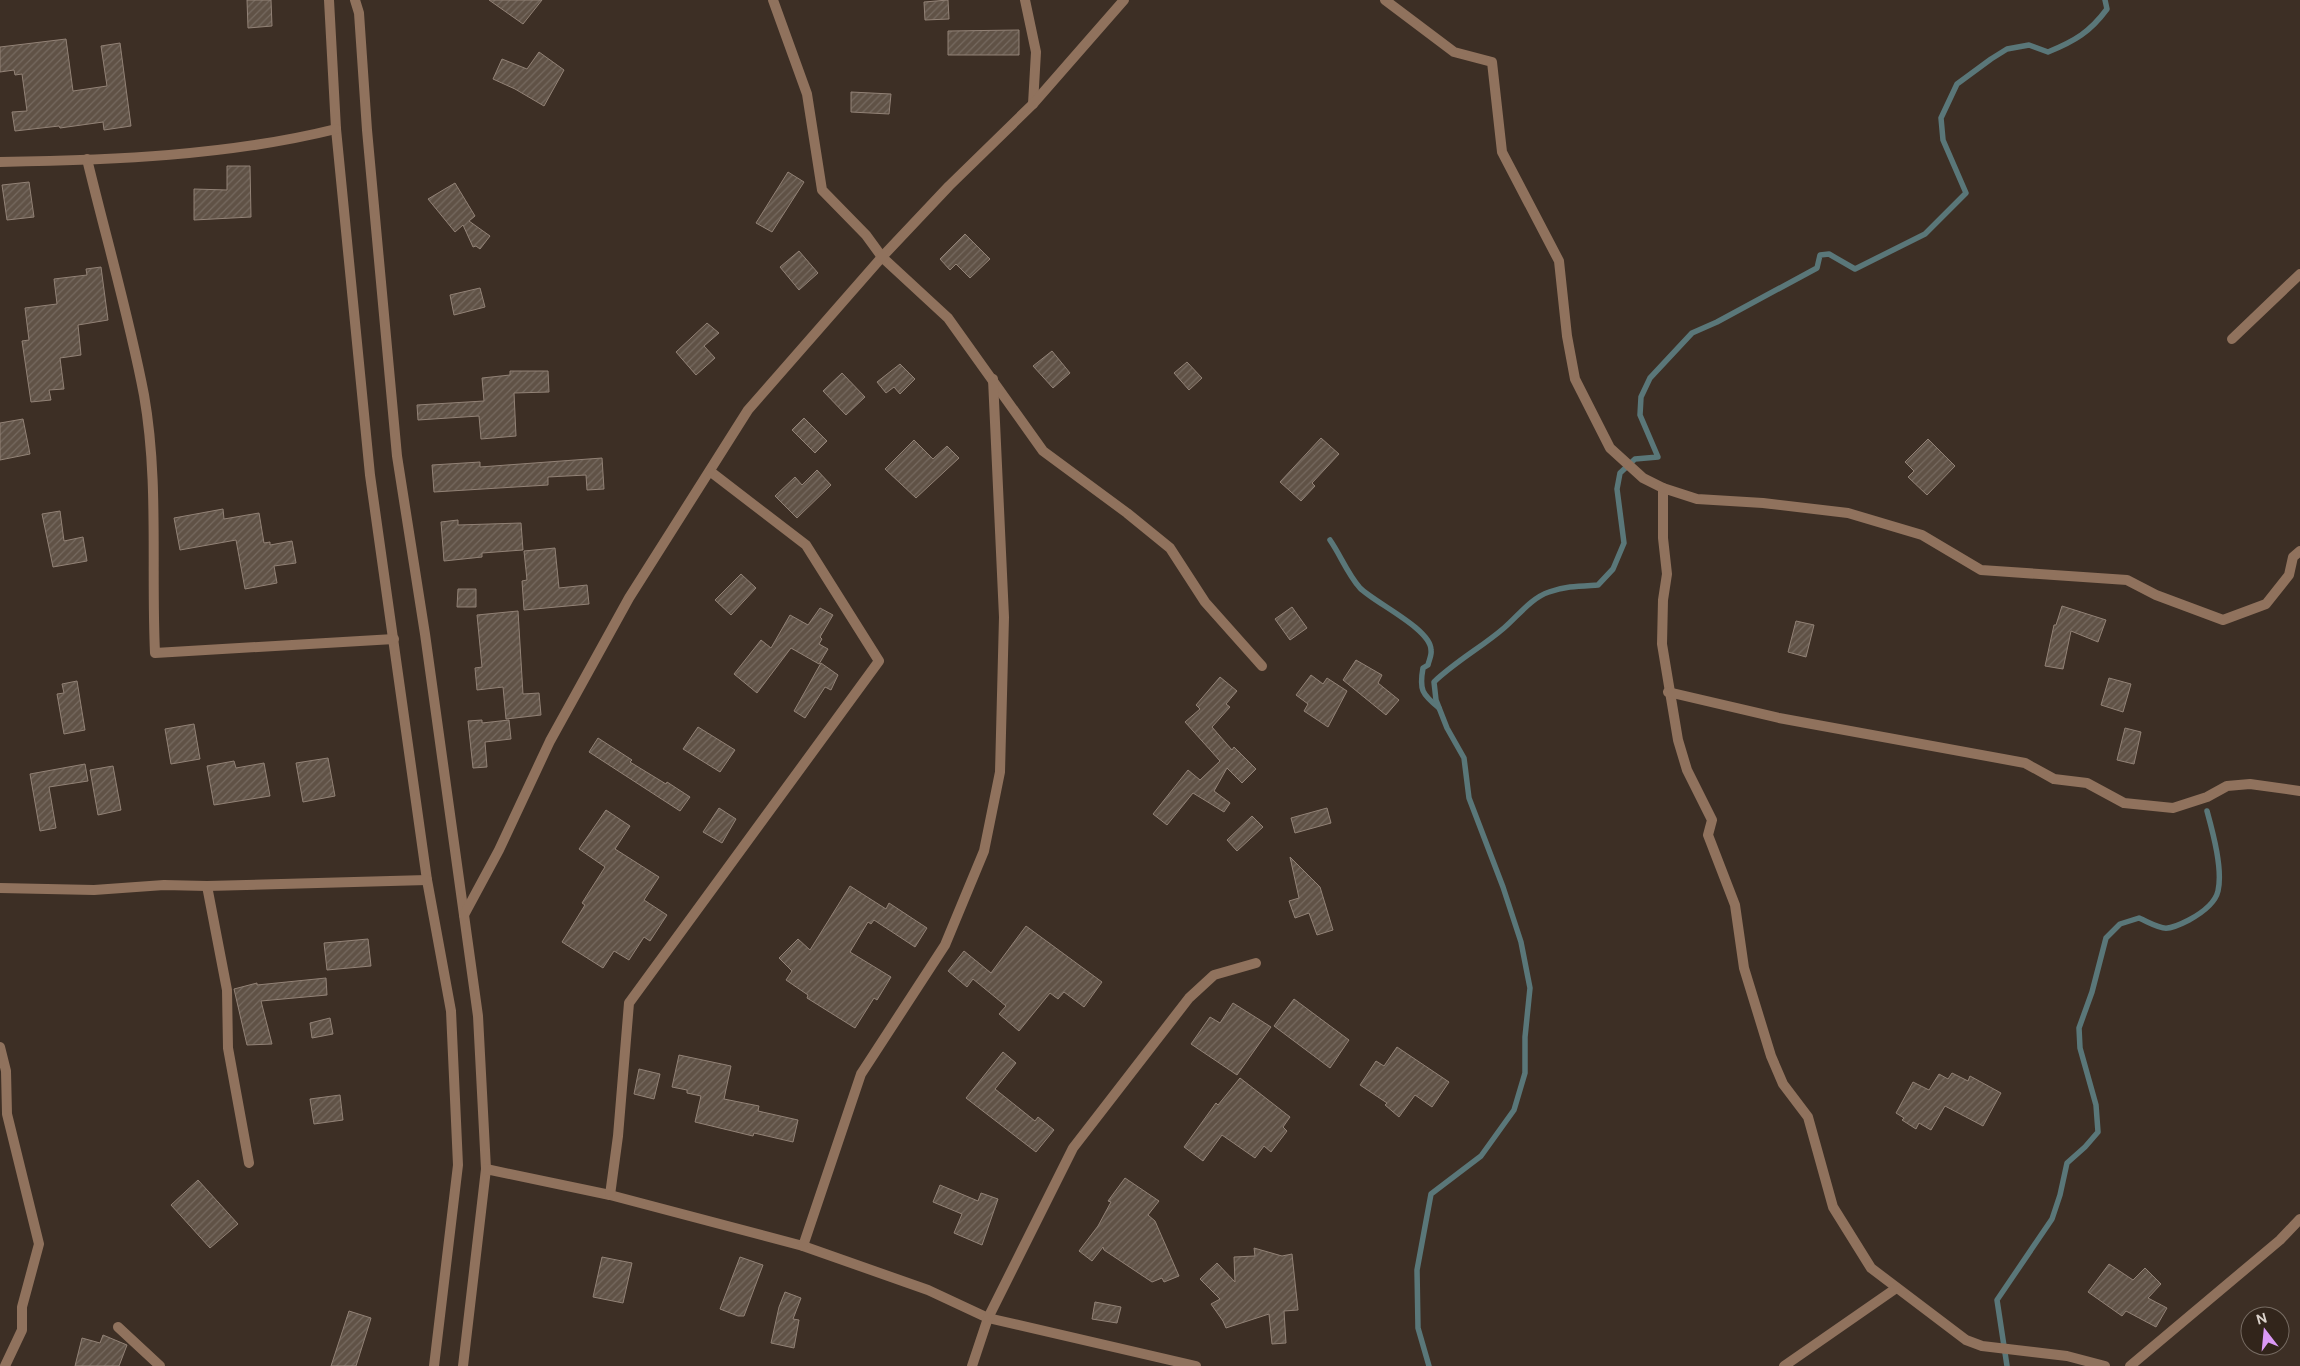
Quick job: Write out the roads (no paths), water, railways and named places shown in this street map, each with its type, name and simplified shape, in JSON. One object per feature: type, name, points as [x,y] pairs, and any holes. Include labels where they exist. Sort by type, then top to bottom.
[{"type":"street","points":[[329,0],[336,130],[370,474],[427,880],[451,1011],[458,1165],[434,1366]]},
{"type":"street","points":[[355,0],[359,13],[367,130],[397,456],[428,652],[478,1016],[486,1169],[462,1366]]},
{"type":"street","points":[[773,0],[807,94],[822,190],[866,235],[882,257],[948,318],[1044,451],[1127,513],[1170,548],[1205,602],[1262,666]]},
{"type":"street","points":[[1025,0],[1036,52],[1033,104]]},
{"type":"street","points":[[464,915],[499,850],[550,741],[601,648],[630,598],[748,410],[882,257],[949,186],[1033,104],[1124,0]]},
{"type":"street","points":[[1386,0],[1454,52],[1492,62],[1502,152],[1559,261],[1566,336],[1575,379],[1610,448],[1643,478],[1663,488],[1697,499],[1763,503],[1848,513],[1922,535],[1981,570],[2128,580],[2156,595],[2223,620],[2266,604],[2289,574],[2293,557],[2300,551]]},
{"type":"street","points":[[0,162],[173,155],[294,140],[336,130]]},
{"type":"street","points":[[87,159],[144,396],[153,474],[152,590],[155,653],[394,639]]},
{"type":"street","points":[[2232,339],[2300,274]]},
{"type":"street","points":[[803,1246],[861,1074],[945,945],[984,852],[1000,772],[1004,617],[993,379]]},
{"type":"street","points":[[610,1195],[618,1136],[629,1003],[879,661],[806,545],[710,472]]},
{"type":"street","points":[[1663,488],[1663,538],[1667,574],[1663,600],[1662,644],[1668,692],[1678,740],[1687,770],[1712,820],[1708,835],[1735,905],[1744,968],[1771,1056],[1783,1084],[1808,1118],[1833,1207],[1871,1268],[1896,1289],[1966,1340],[1982,1346],[2067,1356],[2105,1366]]},
{"type":"street","points":[[1668,692],[1779,718],[2026,763],[2054,779],[2088,783],[2124,802],[2173,808],[2207,798],[2227,786],[2250,784],[2300,791]]},
{"type":"street","points":[[0,888],[94,890],[164,885],[206,886],[427,880]]},
{"type":"street","points":[[206,886],[226,990],[228,1048],[249,1163]]},
{"type":"street","points":[[972,1366],[988,1318],[1073,1148],[1189,998],[1214,975],[1256,963]]},
{"type":"street","points":[[0,1047],[6,1071],[3,1114],[39,1244],[22,1307],[22,1330],[5,1366]]},
{"type":"street","points":[[486,1169],[610,1195],[803,1246],[928,1290],[988,1318],[1196,1366]]},
{"type":"street","points":[[2130,1366],[2280,1240],[2300,1219]]},
{"type":"street","points":[[1784,1366],[1896,1289]]},
{"type":"street","points":[[118,1327],[160,1366]]},
{"type":"waterway","points":[[1429,1366],[1418,1328],[1417,1270],[1431,1194],[1481,1156],[1514,1110],[1525,1073],[1525,1037],[1530,988],[1521,942],[1503,887],[1469,798],[1464,758],[1447,728],[1436,700],[1434,682],[1451,667],[1496,635],[1536,598],[1561,589],[1598,585],[1613,569],[1624,543],[1617,489],[1620,473],[1635,459],[1658,457],[1640,415],[1641,397],[1650,378],[1692,333],[1717,322],[1817,268],[1820,255],[1829,254],[1855,269],[1925,234],[1966,193],[1943,140],[1941,118],[1957,84],[2007,49],[2029,45],[2048,52],[2074,40],[2088,30],[2107,9],[2105,0]]},
{"type":"waterway","points":[[1330,540],[1360,588],[1412,625],[1429,642],[1431,654],[1428,665],[1423,668],[1421,682],[1425,695],[1439,708]]},
{"type":"waterway","points":[[2007,1366],[1997,1300],[2052,1219],[2060,1195],[2067,1163],[2098,1132],[2096,1105],[2080,1048],[2079,1028],[2092,992],[2106,938],[2120,924],[2139,918],[2159,927],[2174,927],[2198,915],[2214,900],[2218,891],[2219,872],[2217,851],[2207,811]]}]
